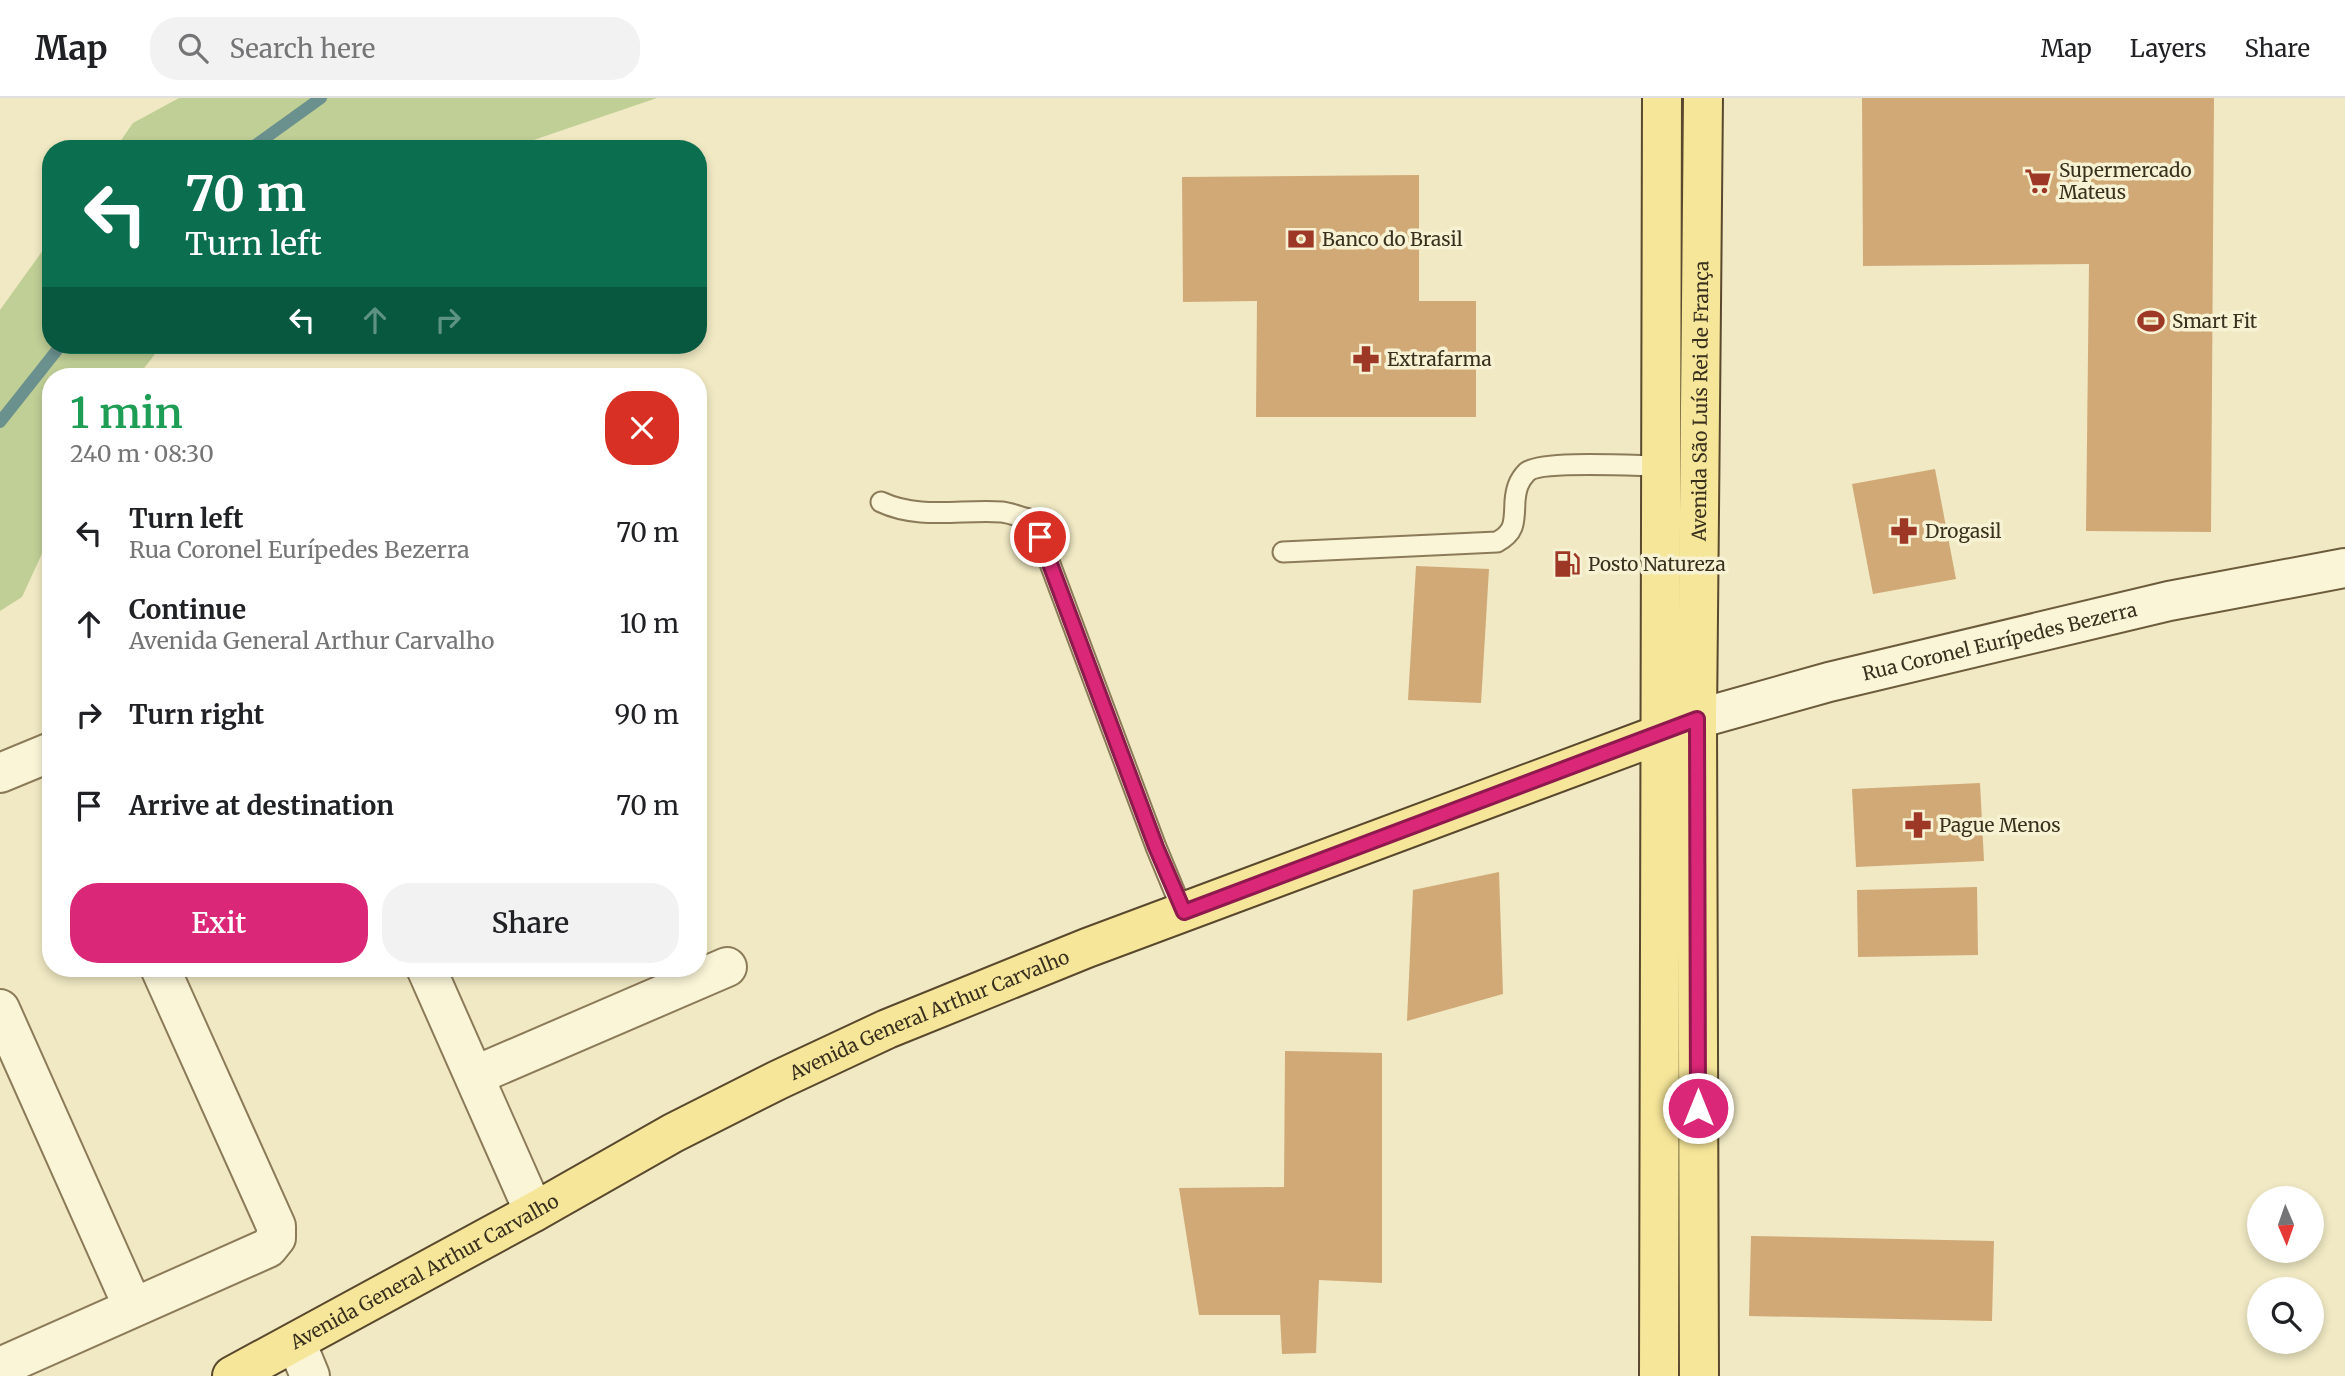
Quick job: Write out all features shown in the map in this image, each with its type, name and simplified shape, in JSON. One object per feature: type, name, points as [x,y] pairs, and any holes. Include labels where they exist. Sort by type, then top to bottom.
[{"type":"main road","name":"Avenida São Luís Rei de França","points":[[1659,1376],[1662,98]]},
{"type":"main road","name":"Avenida São Luís Rei de França","points":[[1699,1376],[1697,719],[1703,98]]},
{"type":"main road","name":"Avenida General Arthur Carvalho","points":[[232,1376],[303,1359],[534,1212],[673,1133],[887,1029],[1087,948],[1661,734]]},
{"type":"street","name":"Rua Coronel Eurípedes Bezerra","points":[[1661,734],[1697,719],[1829,682],[2169,601],[2345,568]]},
{"type":"street","points":[[0,773],[42,756]]},
{"type":"street","points":[[707,976],[727,967]]},
{"type":"street","points":[[0,1367],[268,1248],[276,1238],[278,1233],[164,977]]},
{"type":"street","points":[[430,977],[534,1212]]},
{"type":"street","points":[[474,1076],[704,977]]},
{"type":"street","points":[[0,1009],[133,1307]]},
{"type":"lane","points":[[1283,552],[1497,542],[1508,536],[1513,526],[1517,485],[1528,470],[1547,465],[1662,466]]},
{"type":"lane","points":[[881,502],[894,508],[918,512],[1005,512],[1029,519],[1040,537],[1151,835],[1184,912]]},
{"type":"green space","points":[[179,98],[657,98],[533,140],[121,140],[133,123]]},
{"type":"green space","points":[[42,252],[42,354],[155,354],[144,368],[42,368],[42,554],[22,597],[0,611],[0,310]]},
{"type":"building","name":"Supermercado Mateus","points":[[1862,98],[2214,98],[2211,532],[2086,531],[2089,264],[1863,266]]},
{"type":"building","points":[[1419,175],[1419,301],[1476,301],[1476,417],[1256,417],[1257,301],[1183,302],[1182,177]]},
{"type":"building","name":"Drogasil","points":[[1935,469],[1956,579],[1873,594],[1852,484]]},
{"type":"building","points":[[1416,566],[1489,569],[1481,703],[1408,700]]},
{"type":"building","name":"Pague Menos","points":[[1980,783],[1984,861],[1856,867],[1852,789]]},
{"type":"building","points":[[1499,872],[1503,994],[1407,1021],[1413,890]]},
{"type":"building","points":[[1977,887],[1978,955],[1858,957],[1857,890]]},
{"type":"building","points":[[1285,1051],[1382,1053],[1382,1283],[1319,1280],[1316,1353],[1282,1354],[1280,1315],[1199,1315],[1179,1188],[1284,1187]]},
{"type":"building","points":[[1751,1236],[1994,1241],[1992,1321],[1749,1316]]},
{"type":"waterway","points":[[263,140],[321,98]]},
{"type":"waterway","points":[[43,368],[54,354]]},
{"type":"waterway","points":[[0,422],[42,369]]},
{"type":"place","name":"Supermercado Mateus","points":[[2038,181]]},
{"type":"place","name":"Banco do Brasil","points":[[1301,239]]},
{"type":"place","name":"Smart Fit","points":[[2151,321]]},
{"type":"place","name":"Extrafarma","points":[[1366,359]]},
{"type":"place","name":"Drogasil","points":[[1904,531]]},
{"type":"place","name":"Posto Natureza","points":[[1567,564]]},
{"type":"place","name":"Pague Menos","points":[[1918,825]]},
{"type":"route","points":[[1040,537],[1156,847],[1184,912],[1697,719],[1698,1108]]}]
